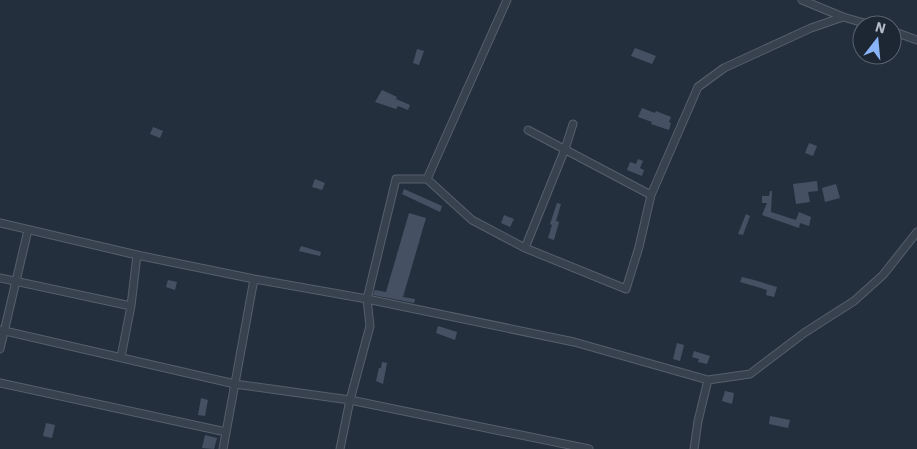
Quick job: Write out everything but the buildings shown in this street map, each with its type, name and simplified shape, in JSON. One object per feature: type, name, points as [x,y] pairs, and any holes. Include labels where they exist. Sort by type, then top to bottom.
[{"type":"street","points":[[427,179],[507,0]]},
{"type":"street","points":[[802,0],[852,20]]},
{"type":"street","points":[[340,449],[350,400],[370,326],[368,299],[396,179],[427,179],[472,220],[525,248],[626,289],[639,247],[651,195],[698,87],[724,68],[811,28],[843,17]]},
{"type":"street","points":[[902,35],[917,40]]},
{"type":"street","points":[[525,248],[565,149],[573,124]]},
{"type":"street","points":[[528,130],[651,195]]},
{"type":"street","points":[[0,223],[254,279],[368,299],[574,342],[708,380],[750,374],[804,333],[854,301],[883,275],[917,232]]},
{"type":"street","points":[[0,349],[2,330],[28,230]]},
{"type":"street","points":[[121,357],[131,306],[137,254]]},
{"type":"street","points":[[0,278],[131,306]]},
{"type":"street","points":[[223,449],[254,279]]},
{"type":"street","points":[[2,330],[235,384],[350,400],[589,449]]},
{"type":"street","points":[[694,449],[698,421],[708,380]]},
{"type":"street","points":[[0,383],[226,432]]}]
